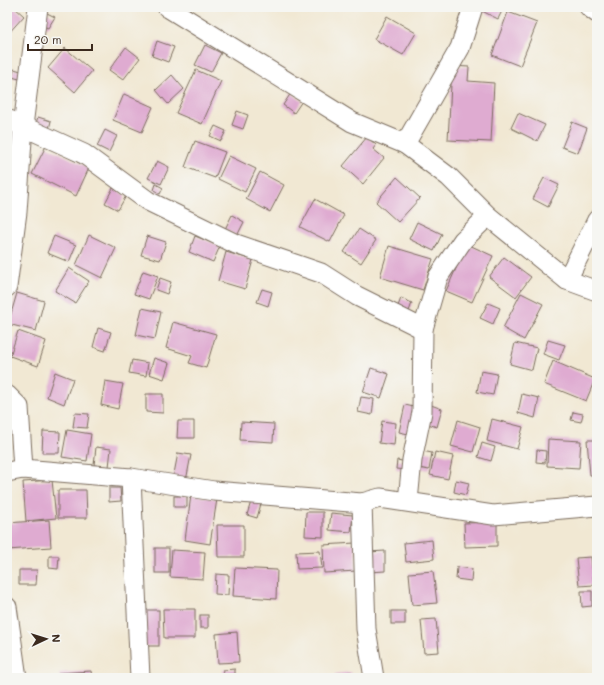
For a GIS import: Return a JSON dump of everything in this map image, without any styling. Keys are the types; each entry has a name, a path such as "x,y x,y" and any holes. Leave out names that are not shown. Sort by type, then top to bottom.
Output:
{"street":[{"path":"7,287 17,212 15,122 38,7"},
{"path":"167,7 352,122 405,144 449,177 488,216 567,280 597,291"},
{"path":"405,144 460,48 473,7"},
{"path":"589,7 597,13"},
{"path":"15,122 84,154 148,201 236,244 320,273 357,296 423,329"},
{"path":"408,501 412,460 422,412 423,329 438,277 463,240 488,216"},
{"path":"567,280 597,220"},
{"path":"7,395 19,407 15,470 131,478 214,491 362,503 380,498 493,515 597,506"},
{"path":"131,478 140,678"},
{"path":"362,503 366,629 374,678"},
{"path":"7,607 17,678"}],"building":[{"path":"7,7 14,7 24,16 7,35"},
{"path":"483,7 504,7 498,19 482,11"},
{"path":"43,11 55,17 48,28 37,23"},
{"path":"508,12 537,23 520,66 492,55"},
{"path":"387,16 416,33 403,55 374,39"},
{"path":"157,41 174,47 168,62 152,56"},
{"path":"205,45 221,53 211,72 195,65"},
{"path":"126,47 140,58 123,80 109,70"},
{"path":"65,48 92,71 75,92 48,68"},
{"path":"452,66 469,67 468,81 494,83 491,142 448,140"},
{"path":"14,69 21,71 19,79 12,77"},
{"path":"196,70 221,81 202,124 176,113"},
{"path":"172,75 184,89 168,104 156,90"},
{"path":"291,93 302,101 294,113 283,105"},
{"path":"124,94 153,107 142,132 113,120"},
{"path":"237,111 248,115 243,129 232,125"},
{"path":"518,113 545,125 537,141 511,128"},
{"path":"38,117 51,121 48,133 34,129"},
{"path":"572,122 587,128 578,153 562,147"},
{"path":"215,126 226,131 221,141 210,136"},
{"path":"105,130 117,136 109,152 97,146"},
{"path":"367,137 376,145 373,149 384,158 363,184 343,166"},
{"path":"195,141 225,152 215,178 185,167"},
{"path":"46,146 89,168 76,196 32,174"},
{"path":"229,156 256,169 245,192 218,179"},
{"path":"157,161 169,167 161,184 148,178"},
{"path":"260,172 284,185 270,212 246,199"},
{"path":"397,177 420,198 398,222 376,202"},
{"path":"544,178 559,185 548,207 533,199"},
{"path":"156,184 163,188 160,194 154,190"},
{"path":"113,188 126,196 118,210 105,203"},
{"path":"315,199 344,215 330,242 300,227"},
{"path":"232,215 244,222 237,236 225,229"},
{"path":"417,222 442,234 434,251 409,239"},
{"path":"359,229 376,240 361,263 344,252"},
{"path":"89,235 116,248 102,278 76,265"},
{"path":"54,236 76,245 69,262 47,253"},
{"path":"147,236 166,242 160,260 141,255"},
{"path":"195,236 220,246 213,262 189,252"},
{"path":"467,244 493,256 472,302 446,291"},
{"path":"389,246 433,259 423,290 380,277"},
{"path":"226,252 253,260 245,289 218,281"},
{"path":"504,257 531,277 516,297 489,277"},
{"path":"69,268 89,281 75,303 55,291"},
{"path":"143,271 158,276 149,299 134,294"},
{"path":"160,278 171,282 167,294 156,290"},
{"path":"262,289 272,292 268,306 257,302"},
{"path":"17,293 44,301 36,331 8,324"},
{"path":"521,293 543,304 524,340 503,328"},
{"path":"401,298 412,303 408,314 397,309"},
{"path":"488,303 500,308 493,324 480,318"},
{"path":"142,308 161,312 155,339 136,335"},
{"path":"173,322 216,334 206,368 189,363 192,356 166,348"},
{"path":"98,328 111,332 105,351 93,347"},
{"path":"18,331 46,341 38,366 10,356"},
{"path":"548,340 565,345 559,360 543,354"},
{"path":"515,343 537,348 532,370 510,364"},
{"path":"154,358 169,363 164,379 149,374"},
{"path":"132,360 148,363 146,376 129,373"},
{"path":"553,361 595,379 586,401 544,384"},
{"path":"371,368 389,374 381,398 363,392"},
{"path":"481,371 497,374 493,395 477,392"},
{"path":"55,372 73,379 64,404 47,397"},
{"path":"105,381 123,384 118,409 101,405"},
{"path":"146,394 163,394 163,413 146,412"},
{"path":"522,394 539,398 535,418 518,413"},
{"path":"361,397 374,399 372,415 358,412"},
{"path":"405,405 418,408 413,435 399,432"},
{"path":"431,405 442,409 437,427 425,423"},
{"path":"573,412 583,414 581,422 571,420"},
{"path":"75,413 89,414 87,428 73,427"},
{"path":"492,419 523,427 517,449 487,441"},
{"path":"458,420 480,427 473,452 451,446"},
{"path":"178,421 194,421 194,438 177,438"},
{"path":"382,421 396,423 394,445 379,443"},
{"path":"241,422 274,424 273,442 240,440"},
{"path":"67,430 91,434 87,461 62,457"},
{"path":"43,431 60,432 59,453 42,453"},
{"path":"548,439 581,441 579,468 547,466"},
{"path":"587,440 597,440 597,475 590,475"},
{"path":"482,443 495,447 491,461 478,457"},
{"path":"96,447 111,449 109,467 94,465"},
{"path":"537,450 546,451 545,463 536,462"},
{"path":"422,451 432,453 429,470 419,468"},
{"path":"435,452 453,456 448,479 430,475"},
{"path":"178,453 191,455 186,481 173,479"},
{"path":"397,460 407,462 406,470 396,469"},
{"path":"52,480 56,518 26,521 23,482"},
{"path":"456,480 469,483 466,495 454,492"},
{"path":"109,488 120,488 121,501 109,502"},
{"path":"58,490 86,490 87,518 58,518"},
{"path":"191,495 217,499 210,544 185,540"},
{"path":"174,496 187,496 187,507 174,507"},
{"path":"252,498 262,500 257,518 247,515"},
{"path":"306,512 323,512 323,537 305,536"},
{"path":"331,513 353,515 351,532 329,530"},
{"path":"49,520 51,547 7,550 7,523"},
{"path":"497,522 497,546 465,547 464,523"},
{"path":"217,525 244,525 244,557 218,557"},
{"path":"432,540 434,559 406,562 404,543"},
{"path":"355,543 356,571 324,573 323,545"},
{"path":"155,548 169,548 169,573 155,573"},
{"path":"172,550 205,552 203,579 170,577"},
{"path":"320,551 322,568 297,569 296,552"},
{"path":"385,551 385,571 369,572 369,552"},
{"path":"49,556 59,556 58,569 49,568"},
{"path":"591,557 594,585 579,586 576,558"},
{"path":"457,567 472,569 471,581 456,579"},
{"path":"235,568 277,570 276,599 233,596"},
{"path":"19,570 37,570 36,585 19,585"},
{"path":"433,571 437,603 412,605 409,573"},
{"path":"216,574 229,575 228,595 215,594"},
{"path":"581,591 592,591 592,606 582,607"},
{"path":"163,609 195,609 195,638 164,638"},
{"path":"144,610 159,610 159,646 144,646"},
{"path":"391,611 405,611 405,624 391,624"},
{"path":"200,615 208,615 208,628 200,628"},
{"path":"436,619 439,652 424,653 421,620"},
{"path":"237,632 239,662 218,663 216,634"},
{"path":"235,669 235,678 224,678 223,670"},
{"path":"91,671 92,678 60,678 59,673"},
{"path":"351,672 352,678 335,678 335,674"}]}
